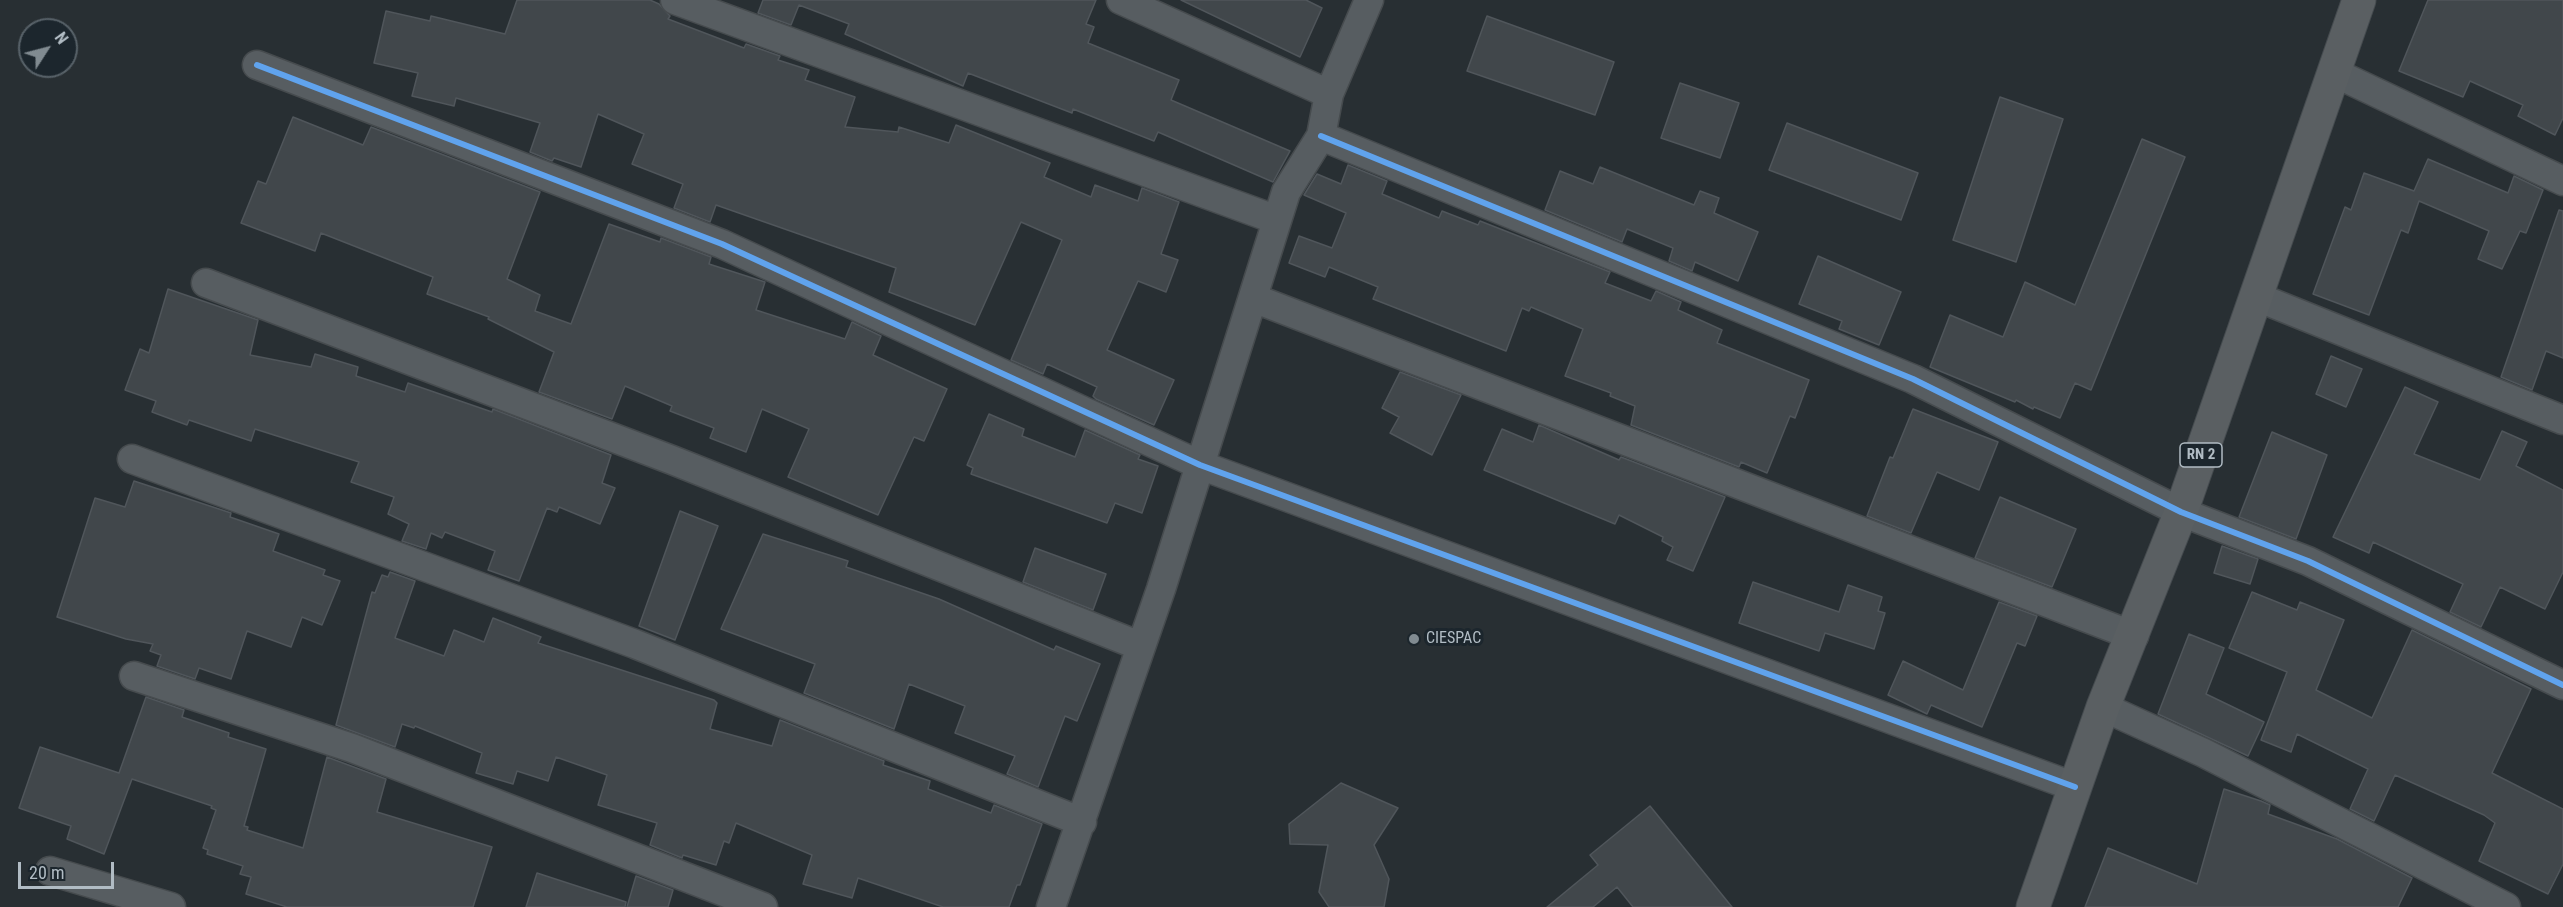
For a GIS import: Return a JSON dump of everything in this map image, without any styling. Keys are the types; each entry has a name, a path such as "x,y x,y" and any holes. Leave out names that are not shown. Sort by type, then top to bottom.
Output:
{"highway":[{"name":"RN 2","path":"2033,907 2103,707 2181,512 2359,0"}],"street":[{"path":"675,0 1277,220"},
{"path":"1121,0 1329,94"},
{"path":"1052,907 1200,465 1286,192 1321,136 1329,94 1369,0"},
{"path":"257,65 722,244 1200,465 2075,787"},
{"path":"2335,73 2563,181"},
{"path":"1321,136 1913,378 2181,512 2308,561 2563,685"},
{"path":"206,283 684,464 1140,646"},
{"path":"2257,297 2563,420"},
{"path":"1253,298 2133,636"},
{"path":"132,459 635,644 1082,822"},
{"path":"134,676 352,748 763,907"},
{"path":"2103,707 2204,753 2506,907"},
{"path":"50,871 171,907"}],"building":[{"path":"517,0 650,0 659,4 670,16 668,19 744,48 746,44 780,56 778,60 809,70 805,80 855,97 845,127 898,132 899,127 949,143 956,125 1050,163 1044,177 1091,197 1095,185 1138,201 1142,188 1179,202 1161,254 1178,260 1166,292 1138,281 1107,350 1174,380 1154,425 1096,399 1093,396 1097,387 1047,364 1043,374 1011,360 1062,240 1021,222 975,325 889,292 896,268 716,205 710,222 674,208 683,184 632,164 644,134 598,114 581,167 554,158 552,161 530,152 540,123 456,98 454,106 412,96 418,73 374,63 386,11 430,21 431,16 505,34"},
{"path":"763,0 1096,0 1086,24 1094,27 1088,43 1179,80 1171,100 1290,151 1273,182 1158,132 1154,141 1073,109 1072,113 968,73 963,86 845,34 849,24 799,5 791,25 758,13"},
{"path":"1181,0 1306,0 1322,8 1300,57"},
{"path":"2428,0 2563,0 2563,118 2555,135 2518,116 2523,105 2470,81 2463,97 2399,71"},
{"path":"1487,16 1614,62 1595,115 1467,71"},
{"path":"1680,83 1739,103 1720,158 1661,138"},
{"path":"2000,97 2063,119 2016,262 1953,240"},
{"path":"293,117 363,145 371,127 540,192 507,279 540,295 535,311 571,324 609,224 660,242 661,238 711,257 709,264 765,282 756,310 845,339 852,322 881,336 873,355 947,389 924,441 914,437 878,515 788,477 809,429 762,409 746,452 710,438 714,428 670,411 672,406 625,386 612,419 539,392 554,352 488,319 489,317 427,294 433,277 321,233 315,251 241,223 258,181 266,184"},
{"path":"1787,123 1918,173 1901,220 1769,170"},
{"path":"2142,139 2185,157 2091,390 2075,383 2060,418 1930,367 1950,315 2003,337 2025,282 2075,305"},
{"path":"2428,159 2508,193 2514,176 2543,190 2526,233 2520,231 2502,269 2478,259 2489,231 2419,201 2408,233 2401,230 2369,315 2313,294 2345,207 2351,210 2364,173 2414,191"},
{"path":"1348,165 1387,181 1382,194 1439,218 1442,211 1478,225 1480,221 1610,272 1605,283 1651,301 1656,291 1681,302 1678,310 1722,330 1717,343 1809,380 1795,418 1790,416 1767,473 1741,462 1739,467 1631,425 1635,406 1610,396 1611,393 1565,376 1583,329 1531,307 1529,311 1522,308 1506,351 1373,299 1378,287 1329,267 1325,277 1289,263 1299,236 1332,248 1346,213 1304,195 1317,174 1341,184"},
{"path":"1600,167 1694,205 1700,191 1719,198 1714,213 1758,232 1738,281 1695,262 1692,271 1669,261 1673,248 1627,229 1622,242 1545,210 1560,171 1593,184"},
{"path":"2559,210 2563,211 2563,358 2546,351 2532,390 2501,377"},
{"path":"1818,256 1901,292 1879,345 1839,329 1842,321 1799,304"},
{"path":"168,289 258,320 250,355 311,367 315,354 358,367 356,376 405,392 408,383 492,412 493,409 611,455 602,483 615,488 600,524 559,507 557,512 547,508 519,581 488,570 495,551 445,532 442,538 431,533 426,549 402,541 409,524 388,514 394,497 351,482 359,462 255,429 251,441 189,420 187,425 152,412 156,401 125,390 140,349 149,353"},
{"path":"2331,356 2362,369 2346,407 2316,394"},
{"path":"1400,372 1461,395 1432,455 1390,433 1399,417 1382,408"},
{"path":"2405,387 2438,402 2414,454 2480,480 2502,431 2527,442 2516,466 2563,490 2563,572 2545,609 2500,587 2481,627 2450,612 2463,584 2373,542 2369,553 2333,537"},
{"path":"1913,409 1998,442 1979,490 1937,472 1911,533 1867,516 1890,457 1893,458"},
{"path":"989,414 1024,429 1022,436 1075,457 1085,430 1140,455 1138,459 1158,466 1142,513 1115,503 1107,523 971,474 973,468 967,465"},
{"path":"1539,425 1619,460 1621,457 1725,497 1693,571 1667,560 1673,547 1662,541 1663,537 1619,515 1615,524 1484,470 1502,429 1533,442"},
{"path":"2272,432 2327,455 2296,539 2239,517"},
{"path":"134,481 231,513 230,517 279,534 273,551 325,570 323,575 340,581 322,625 302,617 291,647 247,631 231,679 199,668 195,679 157,666 161,655 150,651 153,644 126,639 57,617 95,498 125,507"},
{"path":"2000,497 2076,529 2052,587 1975,558"},
{"path":"680,511 718,526 675,640 639,626"},
{"path":"763,534 848,561 846,567 939,599 1054,650 1056,646 1100,664 1077,721 1065,716 1038,787 1007,774 1015,756 955,733 965,706 909,684 894,729 804,693 815,664 721,629"},
{"path":"2222,546 2258,559 2250,584 2214,573"},
{"path":"1035,548 1106,574 1093,610 1023,582"},
{"path":"390,572 415,581 395,638 444,656 454,630 484,642 493,618 541,637 538,643 714,700 717,703 710,729 772,746 780,720 884,761 883,765 930,781 928,789 991,813 994,805 1042,824 1020,885 1017,885 1009,907 943,907 858,878 852,898 803,884 812,855 736,823 729,843 724,841 716,865 683,855 682,858 650,845 657,823 598,805 607,775 556,757 548,781 517,771 513,784 476,773 482,753 415,726 414,728 402,724 395,747 336,725 372,592 375,593 382,575 388,577"},
{"path":"1753,582 1839,612 1848,585 1882,597 1878,611 1885,613 1874,649 1825,633 1819,651 1739,623"},
{"path":"2252,592 2297,610 2300,602 2344,620 2316,690 2372,718 2412,630 2531,689 2492,773 2563,809 2563,864 2548,894 2479,861 2495,823 2484,815 2395,775 2374,821 2350,809 2368,769 2297,734 2291,752 2261,740 2287,672 2229,648"},
{"path":"1999,602 2037,616 2025,646 2017,643 1982,727 1931,705 1927,714 1888,695 1903,661 1963,690"},
{"path":"2189,634 2224,648 2206,694 2264,722 2248,756 2158,714"},
{"path":"146,697 184,710 182,717 229,733 228,737 266,749 244,826 248,827 247,830 303,848 327,757 386,779 377,812 492,847 473,907 287,907 246,894 251,877 240,874 243,866 207,854 208,850 203,848 216,810 211,808 212,806 132,779 104,854 67,839 71,826 19,808 40,747 119,773"},
{"path":"1341,783 1398,808 1374,845 1389,879 1384,907 1329,907 1319,892 1328,845 1290,844 1289,824"},
{"path":"2224,789 2270,805 2268,814 2337,839 2412,878 2398,907 2085,907 2108,848 2197,884"},
{"path":"1650,806 1732,907 1633,907 1617,887 1593,907 1547,907 1598,865 1590,855"},
{"path":"537,873 626,902 625,907 526,907"},
{"path":"636,876 673,890 668,907 627,907"}],"cycle path":[{"path":"257,65 722,244 1200,465 2075,787"},
{"path":"1321,136 1913,379 2181,512 2308,561 2563,685"}],"place":[{"name":"CIESPAC","path":"1414,639"}]}
